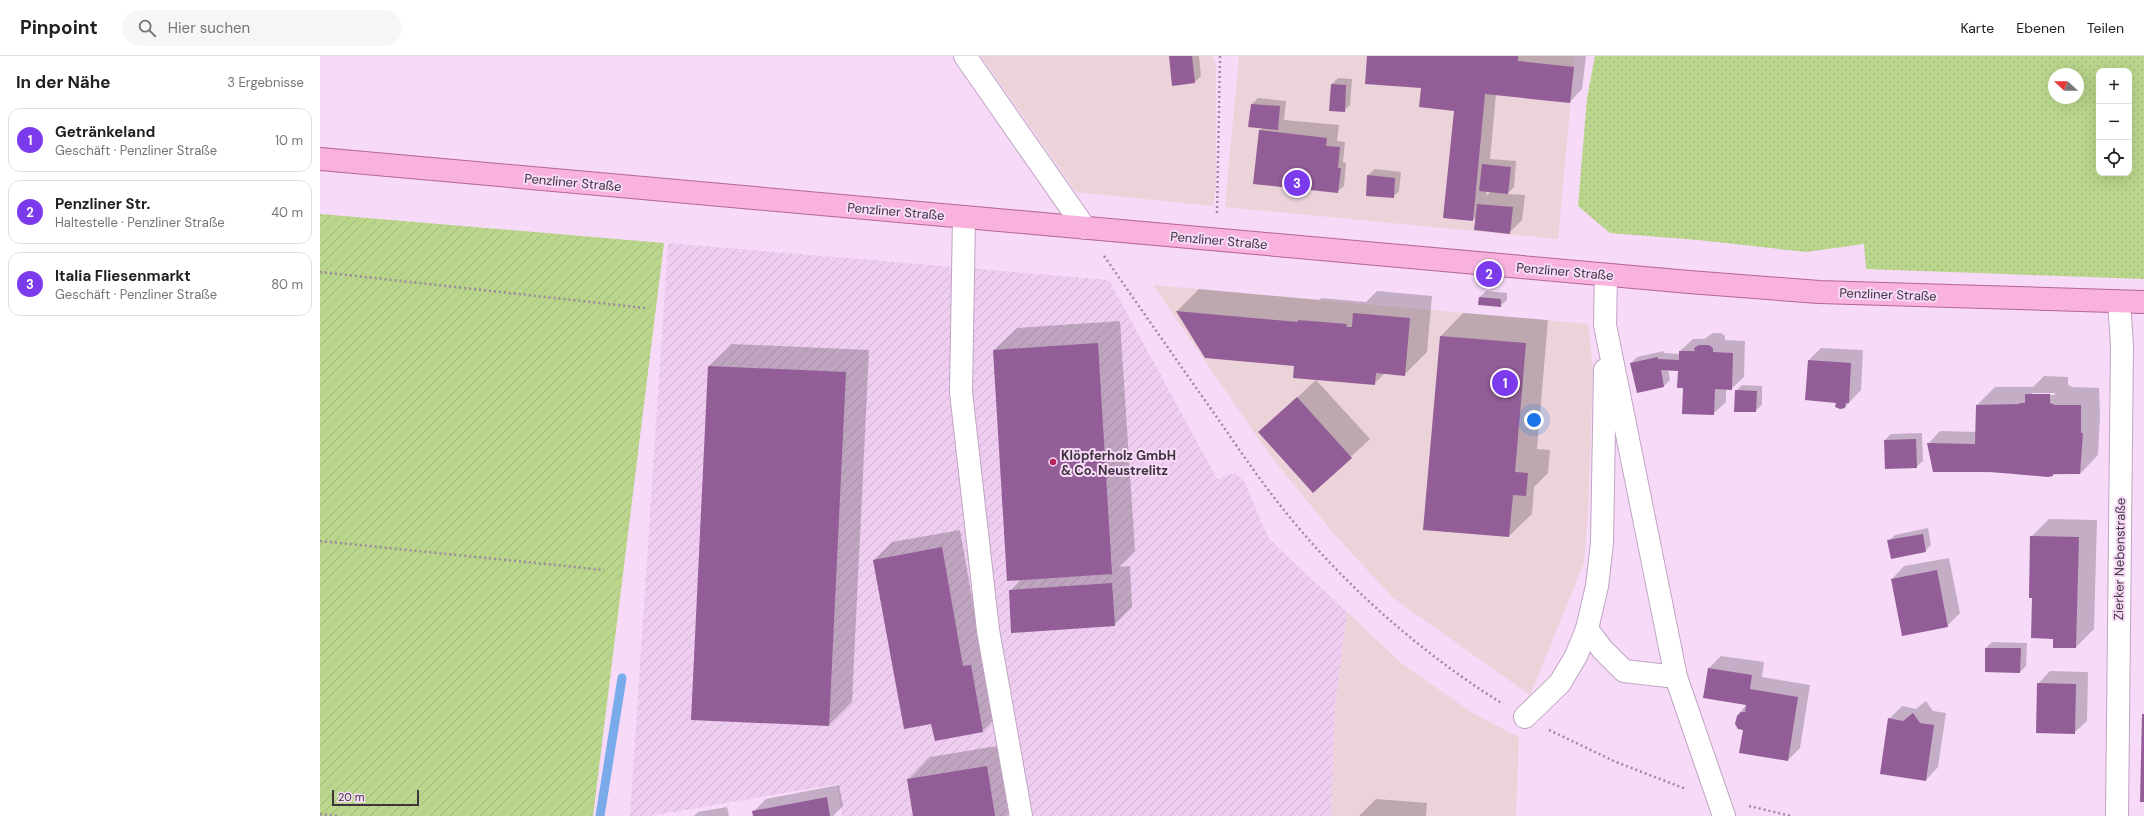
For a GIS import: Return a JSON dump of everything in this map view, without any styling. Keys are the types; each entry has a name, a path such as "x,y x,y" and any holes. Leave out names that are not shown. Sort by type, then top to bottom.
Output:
{"main road":[{"name":"Penzliner Straße","path":"320,159 1606,275 1819,292 2144,302"}],"street":[{"path":"965,56 1085,228"},
{"path":"964,217 961,392 988,630 1020,816"},
{"path":"1525,717 1560,682 1576,656 1587,629 1597,586 1602,543 1606,275"},
{"name":"Zierker Nebenstraße","path":"2116,816 2122,345 2118,302"},
{"path":"1605,325 1676,677 1722,807"},
{"path":"1587,629 1602,649 1624,670 1676,677"}],"path":[{"path":"1217,240 1220,56"},
{"path":"1085,228 1246,460 1303,533 1335,567 1405,634 1457,673 1525,717 1567,739 1616,762 1681,787 1722,807 1791,816"},
{"path":"320,272 645,308"},
{"path":"320,541 604,570"},
{"path":"320,814 340,816"}],"shaded area":[{"path":"981,56 1213,56 1216,66 1216,186 1213,206 1076,192"},
{"path":"1239,56 1575,56 1558,239 1225,207"},
{"path":"668,243 1109,280 1217,479 1235,473 1244,481 1269,539 1347,612 1335,705 1331,816 842,816 837,784 650,816 630,816"},
{"path":"1153,285 1588,324 1593,369 1588,512 1584,563 1530,695 1392,597 1336,536 1271,457"},
{"path":"1347,612 1402,664 1474,714 1519,737 1516,816 1331,816 1335,705"}],"green space":[{"path":"1595,56 2144,56 2144,279 1866,269 1864,244 1806,252 1698,240 1610,233 1578,206 1587,98"},
{"path":"320,214 664,243 593,816 320,816"}],"building":[{"path":"1169,56 1192,56 1195,83 1172,86"},
{"path":"1367,56 1518,56 1518,61 1574,67 1570,103 1485,94 1473,221 1443,218 1454,111 1419,107 1421,88 1365,84"},
{"path":"1331,84 1346,85 1345,112 1329,111"},
{"path":"1251,104 1280,106 1278,130 1248,127"},
{"path":"1259,130 1327,138 1326,146 1340,147 1338,168 1341,168 1338,193 1253,184"},
{"path":"1482,164 1511,167 1508,194 1479,191"},
{"path":"1367,175 1395,178 1394,198 1366,196"},
{"path":"1477,204 1513,207 1510,234 1474,230"},
{"path":"1479,297 1501,299 1501,307 1478,305"},
{"path":"1176,311 1298,322 1298,320 1347,324 1346,327 1352,327 1353,313 1410,318 1405,376 1376,373 1375,385 1293,378 1294,366 1205,358"},
{"path":"1440,336 1526,343 1515,472 1528,473 1526,496 1513,495 1509,537 1423,530"},
{"name":"Klöpferholz GmbH & Co. Neustrelitz","path":"1098,343 1112,574 1007,581 993,350"},
{"path":"1699,345 1709,345 1713,348 1713,352 1733,353 1732,390 1715,389 1714,415 1682,414 1683,388 1677,388 1678,371 1661,370 1664,387 1637,393 1630,363 1658,357 1658,359 1679,360 1679,351 1695,351 1694,348"},
{"path":"1808,360 1851,363 1849,403 1846,403 1845,408 1840,409 1835,407 1836,403 1805,400"},
{"path":"708,366 846,372 829,726 691,720"},
{"path":"1735,390 1757,391 1756,412 1734,412"},
{"path":"2025,394 2050,394 2050,403 2055,405 2081,405 2081,433 2083,433 2080,474 2053,474 2053,476 2048,477 1991,472 1933,472 1927,443 1975,444 1976,405 2025,403"},
{"path":"1297,397 1352,458 1313,493 1258,432"},
{"path":"1916,439 1917,468 1885,469 1884,440"},
{"path":"1923,534 1926,552 1891,559 1887,540"},
{"path":"2030,536 2079,537 2076,648 2053,648 2053,639 2031,638 2032,598 2029,598"},
{"path":"942,547 963,666 971,665 983,732 935,741 931,724 904,729 873,560"},
{"path":"1937,570 1948,627 1902,636 1891,579"},
{"path":"1112,583 1115,626 1011,633 1009,590"},
{"path":"1985,648 2021,648 2020,673 1985,672"},
{"path":"1708,668 1752,675 1750,689 1798,697 1788,761 1739,753 1743,730 1738,729 1735,724 1737,716 1741,712 1745,712 1746,705 1703,698"},
{"path":"2037,683 2076,684 2075,734 2036,733"},
{"path":"1913,713 1920,723 1934,725 1926,781 1880,774 1888,718 1903,721"},
{"path":"2142,714 2144,714 2144,802 2140,802"},
{"path":"987,766 995,816 913,816 907,779"},
{"path":"827,797 830,816 753,816 752,811"}],"waterway":[{"path":"600,816 622,678"}],"place":[{"name":"Italia Fliesenmarkt","path":"1297,183"},
{"name":"Penzliner Str.","path":"1489,274"},
{"name":"Getränkeland","path":"1505,383"},
{"name":"Klöpferholz GmbH & Co. Neustrelitz","path":"1053,462"}]}
